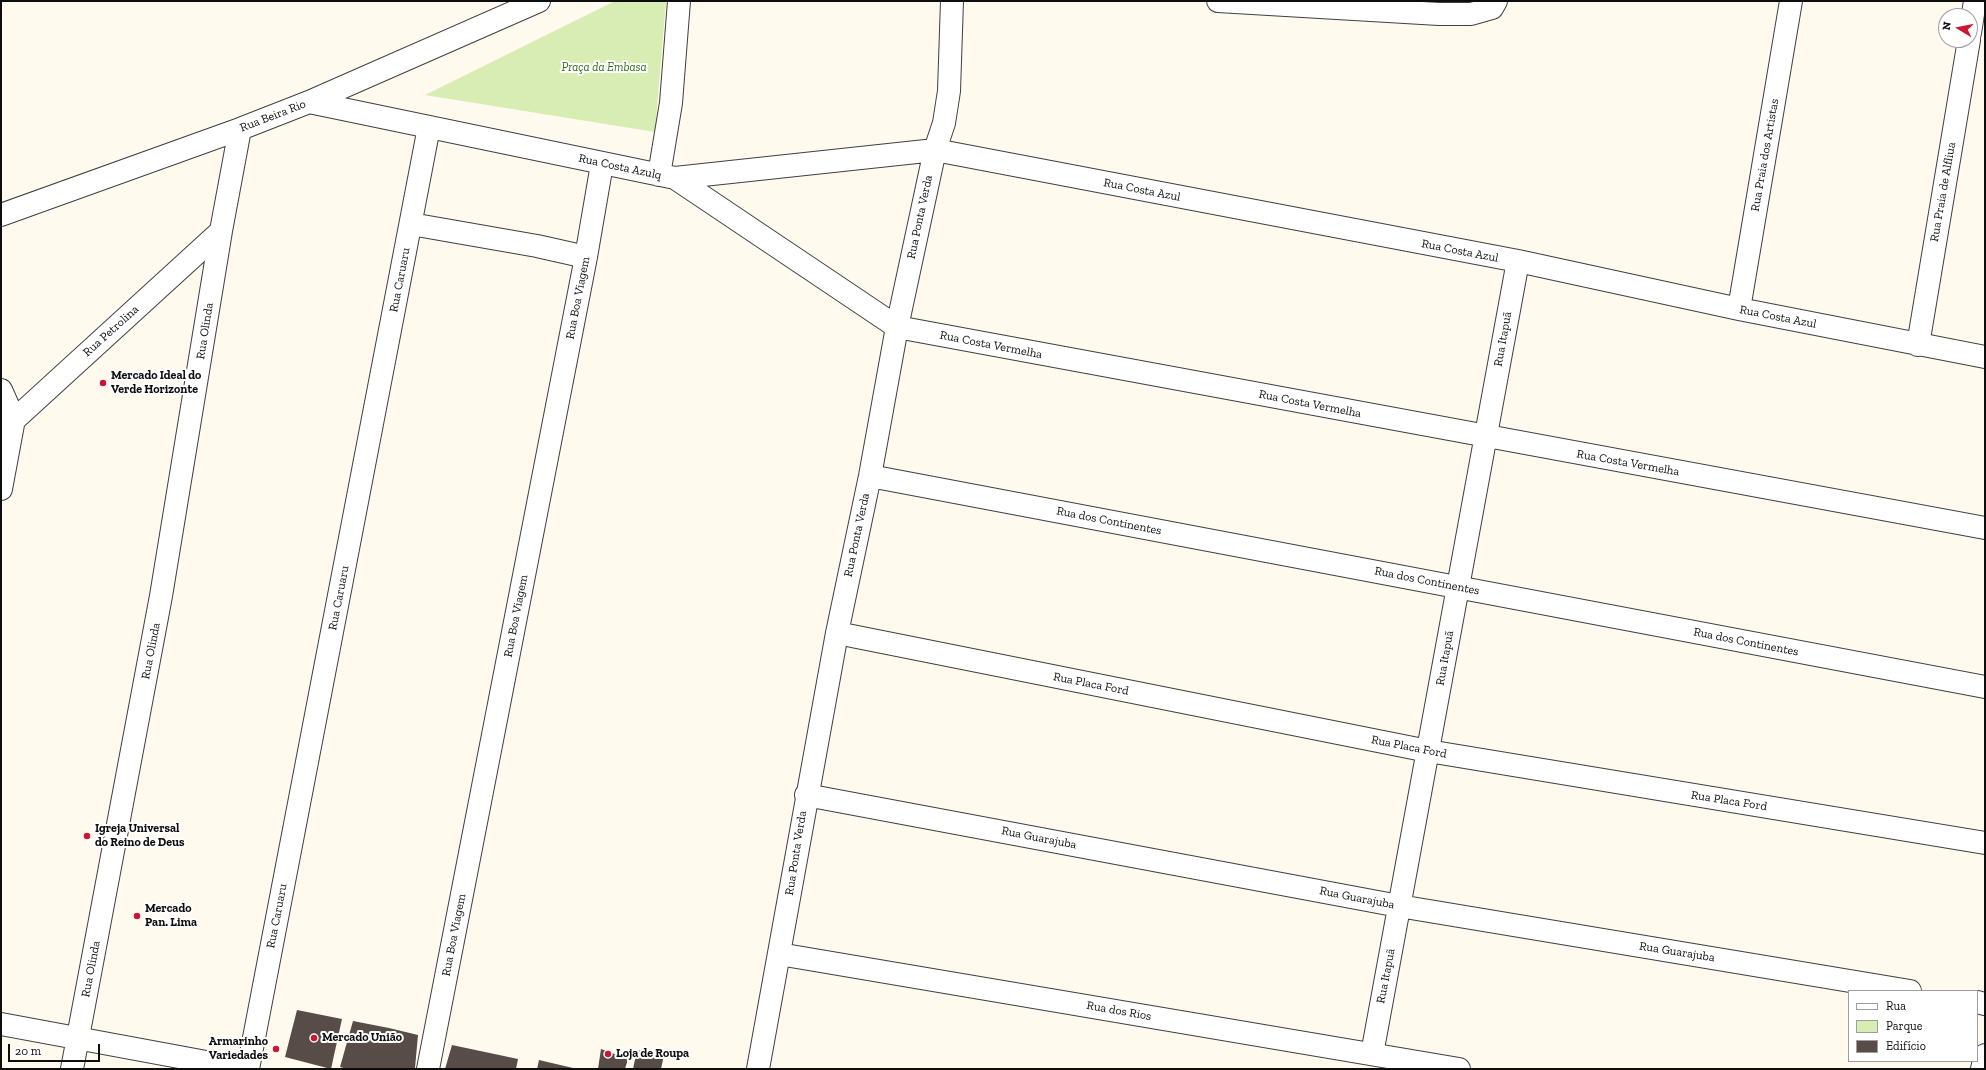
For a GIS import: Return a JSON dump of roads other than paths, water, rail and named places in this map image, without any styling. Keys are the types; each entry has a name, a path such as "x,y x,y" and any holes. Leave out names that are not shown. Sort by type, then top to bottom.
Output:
{"street":[{"name":"Rua Beira Rio","path":"1,215 240,129 309,102 539,1"},
{"path":"667,177 679,1"},
{"name":"Rua Ponta Verda","path":"758,1069 780,954 806,794 837,633 870,476 897,327 935,150 944,123 949,91 952,1"},
{"path":"1218,1 1439,14 1471,14 1492,8 1496,1"},
{"name":"Rua Praia dos Artistas","path":"1739,309 1791,1"},
{"name":"Rua Praia de Alfliua","path":"1918,345 1968,48"},
{"name":"Rua Costa Azulq","path":"309,102 667,177 935,150"},
{"name":"Rua Caruaru","path":"248,1069 429,128"},
{"name":"Rua Olinda","path":"72,1069 161,596 221,231 240,129"},
{"name":"Rua Costa Azul","path":"935,150 1518,262 1739,309 1985,357"},
{"name":"Rua Boa Viagem","path":"428,1069 586,257 602,164"},
{"name":"Rua Costa Vermelha","path":"667,177 897,327 1985,528"},
{"path":"411,224 537,246 586,257"},
{"name":"Rua Petrolina","path":"7,425 221,231"},
{"name":"Rua Itapuã","path":"1372,1054 1518,262"},
{"path":"1,390 7,425 1,488"},
{"name":"Rua dos Continentes","path":"870,476 1985,687"},
{"name":"Rua Placa Ford","path":"837,633 1428,751 1985,843"},
{"name":"Rua Guarajuba","path":"806,794 1399,906 1904,990"},
{"name":"Rua dos Rios","path":"780,954 1459,1069"},
{"path":"1,1024 244,1069"},
{"path":"1982,1069 1985,1055"}],"place":[{"name":"Mercado Ideal do Verde Horizonte","path":"103,383"},
{"name":"Igreja Universal do Reino de Deus","path":"87,836"},
{"name":"Mercado Pan. Lima","path":"137,916"},
{"name":"Mercado União","path":"314,1038"},
{"name":"Armarinho Variedades","path":"276,1049"},
{"name":"Loja de Roupa","path":"608,1054"}],"park label":[{"name":"Praça da Embasa","path":"604,68"}]}
